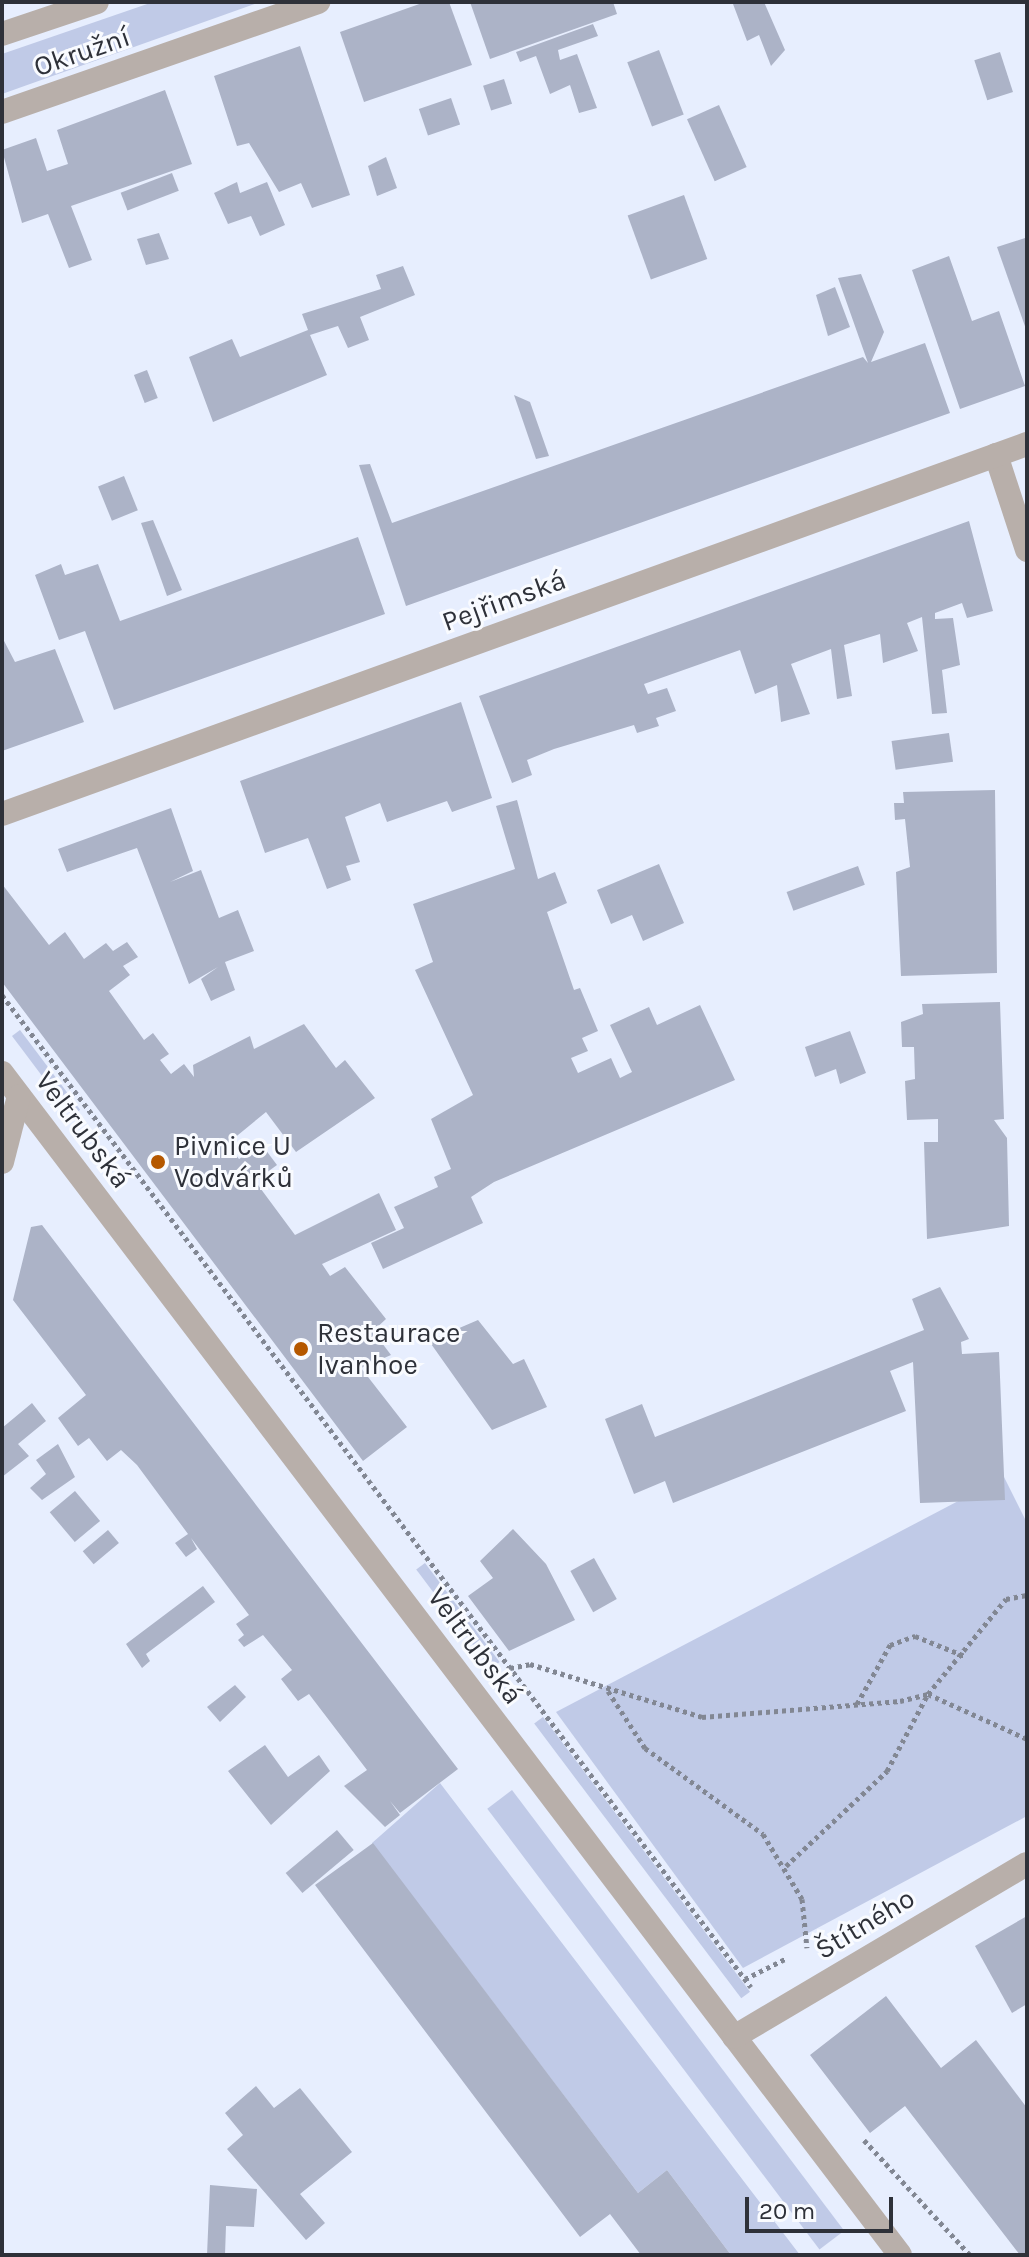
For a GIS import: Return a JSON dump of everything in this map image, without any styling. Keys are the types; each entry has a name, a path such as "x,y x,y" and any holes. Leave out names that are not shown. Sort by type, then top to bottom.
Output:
{"street":[{"name":"Okružní","path":"2,34 97,2"},
{"name":"Okružní","path":"2,112 318,2"},
{"name":"Pejřimská","path":"2,814 1027,444"},
{"path":"996,455 1027,550"},
{"name":"Veltrubská","path":"2,1073 900,2255"},
{"path":"2,1162 19,1096"},
{"name":"Štítného","path":"734,2037 1027,1864"}],"path":[{"path":"2,995 770,2016"},
{"path":"786,1866 887,1771 928,1694 965,1656 1006,1599 1027,1595"},
{"path":"857,1704 890,1645 915,1636 965,1656"},
{"path":"510,1668 530,1664 608,1691 702,1717 857,1704 928,1694 1027,1739"},
{"path":"608,1691 645,1748 731,1806 786,1866 802,1899 809,1947 745,1979"},
{"path":"859,2134 970,2255"}],"shaded area":[{"path":"153,2 260,2 2,94 2,54"},
{"path":"20,1030 80,1110 72,1116 12,1036"},
{"path":"1004,1477 1027,1523 1027,1816 743,1968 556,1712"},
{"path":"425,1563 500,1662 491,1669 416,1570"},
{"path":"543,1717 750,1992 741,1998 534,1724"},
{"path":"440,1783 800,2255 731,2255 667,2170 638,2193 372,1843"},
{"path":"512,1790 844,2231 819,2250 487,1809"}],"building":[{"path":"425,2 449,2 472,65 364,102 340,32"},
{"path":"470,2 613,2 617,14 490,59"},
{"path":"764,2 785,50 771,66 759,35 747,41 733,4"},
{"path":"593,24 598,36 558,50 560,60 577,54 597,108 579,113 570,85 550,94 536,56 520,62 516,52"},
{"path":"300,46 350,195 312,208 301,183 279,192 249,143 237,146 214,76"},
{"path":"659,50 684,114 652,127 627,62"},
{"path":"1000,52 1013,92 987,100 974,60"},
{"path":"504,79 512,104 491,111 483,86"},
{"path":"165,90 192,164 71,206 92,260 69,268 48,214 22,223 2,150 36,138 47,171 68,164 57,130"},
{"path":"451,98 460,124 428,136 419,109"},
{"path":"719,105 747,167 715,181 687,119"},
{"path":"386,157 397,188 377,196 368,166"},
{"path":"172,173 179,191 127,210 121,193"},
{"path":"237,182 240,193 267,182 285,225 260,236 251,216 228,224 214,193"},
{"path":"684,195 707,259 651,279 628,216"},
{"path":"159,233 169,259 146,265 137,239"},
{"path":"1025,238 1027,244 1027,332 997,247"},
{"path":"949,256 972,321 999,311 1025,386 960,409 912,270"},
{"path":"403,266 415,295 360,317 369,340 348,348 338,326 310,335 327,375 213,422 189,357 232,339 240,357 308,330 302,314 381,289 376,275"},
{"path":"861,274 884,332 871,362 925,343 950,413 406,606 359,465 370,464 392,523 863,357 868,363 838,278"},
{"path":"835,287 850,327 828,336 816,295"},
{"path":"147,370 158,398 145,403 134,375"},
{"path":"514,395 530,402 549,456 536,459"},
{"path":"124,476 138,510 112,521 98,486"},
{"path":"153,520 182,590 167,596 141,523"},
{"path":"969,521 993,611 967,618 962,603 935,613 935,619 953,618 960,665 942,670 947,713 932,714 922,617 907,623 918,651 883,663 880,634 844,645 852,696 837,699 831,649 791,664 810,714 781,722 777,685 755,694 740,650 644,684 648,694 667,688 676,711 656,718 659,726 637,733 634,725 554,749 527,760 532,775 512,783 479,696"},
{"path":"358,537 385,614 114,710 85,631 59,640 35,575 61,564 65,575 98,564 120,621"},
{"path":"2,637 15,662 55,649 84,722 2,751"},
{"path":"461,702 492,798 452,812 447,801 387,822 380,803 345,817 360,862 346,866 351,880 327,889 308,838 265,853 240,781"},
{"path":"949,733 953,762 896,770 892,741"},
{"path":"995,790 997,973 901,976 896,872 910,867 905,819 895,820 894,803 904,803 903,792"},
{"path":"517,800 538,879 555,872 567,903 547,912 574,990 580,988 598,1031 582,1038 588,1051 571,1058 578,1073 611,1058 620,1078 632,1072 610,1025 649,1007 657,1025 700,1005 735,1080 494,1182 471,1197 483,1223 383,1269 371,1243 404,1228 394,1207 438,1187 434,1177 451,1169 431,1119 473,1095 415,970 433,962 413,904 515,869 496,806"},
{"path":"171,808 193,871 170,882 201,870 219,918 238,910 254,951 225,962 235,990 211,1001 201,979 218,967 189,984 137,848 67,872 58,849"},
{"path":"659,864 684,923 643,941 632,915 611,924 597,890"},
{"path":"858,866 865,885 793,911 787,892"},
{"path":"2,884 49,945 65,932 84,959 106,943 113,951 127,942 138,957 123,966 130,975 109,991 144,1040 153,1033 169,1054 160,1060 171,1074 184,1064 194,1077 193,1065 250,1036 254,1049 304,1024 336,1068 345,1060 375,1098 296,1152 266,1112 227,1144 239,1159 262,1145 277,1165 255,1181 295,1235 379,1193 396,1230 322,1264 330,1276 345,1267 386,1319 373,1331 391,1355 361,1368 407,1427 363,1461 2,982"},
{"path":"1000,1002 1004,1119 994,1120 1007,1138 1009,1226 927,1239 924,1142 938,1142 938,1119 907,1120 905,1081 915,1079 914,1047 902,1047 901,1022 923,1014 922,1004"},
{"path":"850,1031 866,1073 840,1084 836,1069 815,1077 805,1047"},
{"path":"42,1225 458,1769 400,1813 390,1801 400,1815 385,1827 344,1786 367,1770 309,1694 298,1701 281,1679 292,1670 263,1635 244,1647 238,1640 244,1635 236,1624 249,1615 191,1538 197,1549 186,1557 175,1543 188,1534 137,1465 121,1450 107,1461 89,1438 78,1446 58,1418 86,1395 13,1300 31,1227"},
{"path":"940,1287 969,1339 961,1342 962,1354 999,1352 1005,1500 920,1503 913,1362 890,1371 906,1411 673,1503 665,1481 634,1494 605,1419 642,1404 655,1437 924,1330 912,1299"},
{"path":"478,1320 513,1364 524,1359 547,1407 492,1430 429,1341"},
{"path":"32,1403 46,1421 18,1444 29,1456 2,1477 2,1428"},
{"path":"58,1444 75,1477 42,1500 30,1488 46,1474 36,1460"},
{"path":"75,1491 100,1521 75,1542 50,1512"},
{"path":"513,1529 546,1564 575,1620 509,1651 468,1596 493,1578 480,1561"},
{"path":"108,1530 119,1543 94,1564 83,1551"},
{"path":"594,1558 617,1599 593,1612 570,1571"},
{"path":"203,1586 215,1602 146,1654 150,1661 142,1668 126,1644"},
{"path":"235,1685 246,1697 220,1722 207,1707"},
{"path":"265,1745 288,1777 319,1755 330,1771 271,1825 228,1771"},
{"path":"337,1830 354,1850 302,1893 286,1873"},
{"path":"373,1843 638,2193 667,2170 731,2255 641,2255 610,2214 580,2237 315,1885"},
{"path":"1027,1916 1027,2004 1012,2013 975,1946"},
{"path":"886,1996 941,2068 976,2040 1027,2108 1027,2255 1020,2255 905,2106 870,2133 810,2055"},
{"path":"256,2086 274,2108 300,2088 352,2152 300,2194 325,2223 306,2240 227,2149 243,2135 225,2113"},
{"path":"210,2185 257,2189 254,2227 226,2226 225,2255 207,2255"}],"place":[{"name":"Pivnice U Vodvárků","path":"158,1162"},
{"name":"Restaurace Ivanhoe","path":"301,1349"}]}
